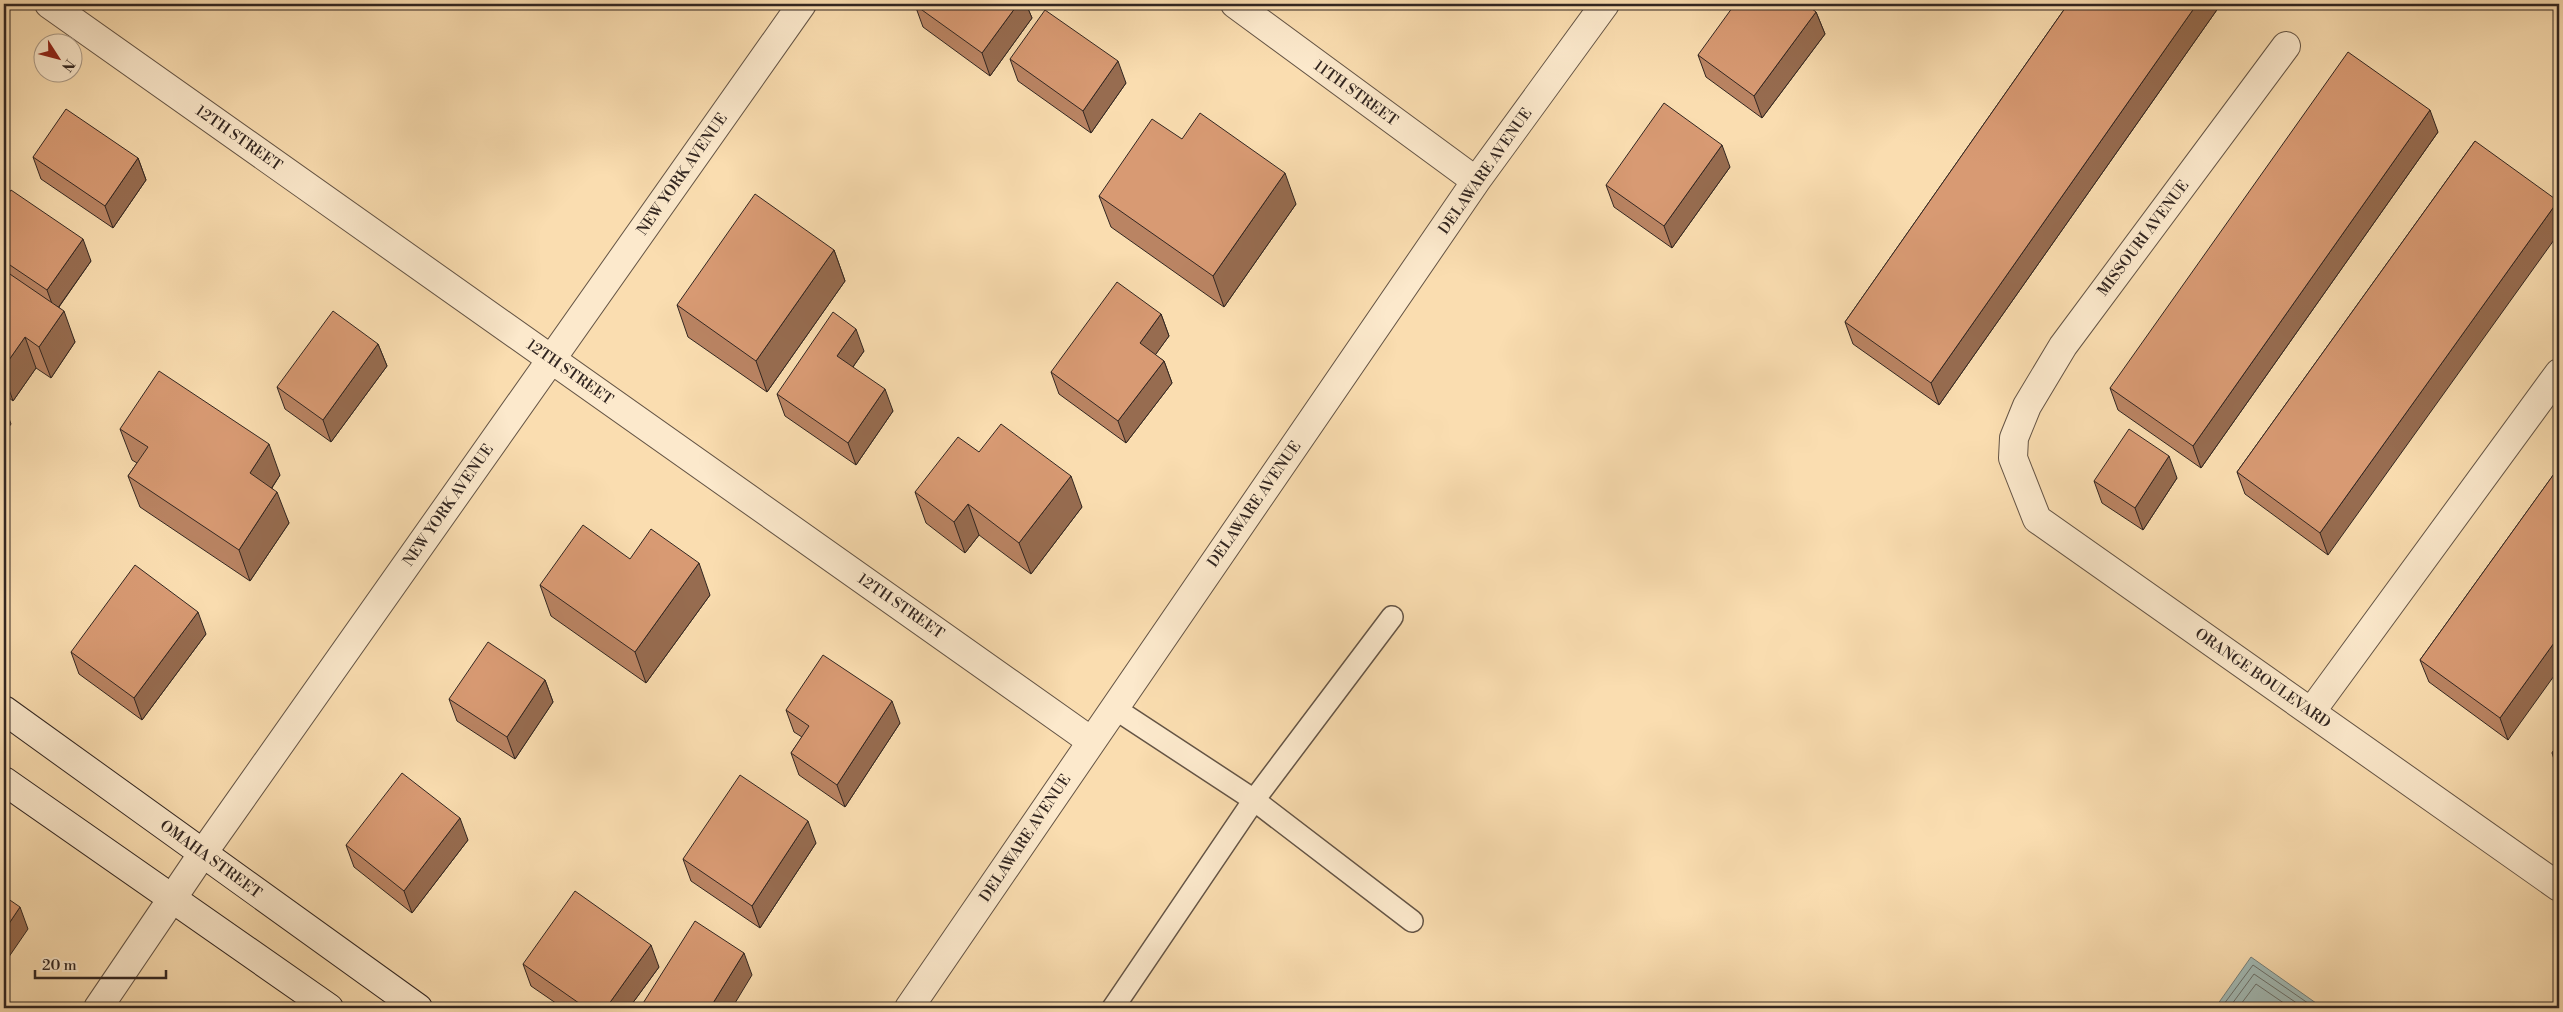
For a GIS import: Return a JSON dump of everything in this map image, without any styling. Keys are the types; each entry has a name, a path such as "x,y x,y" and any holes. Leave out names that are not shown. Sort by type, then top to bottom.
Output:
{"street":[{"name":"12TH STREET","path":"49,4 1091,740"},
{"name":"NEW YORK AVENUE","path":"98,1008 203,853 802,4"},
{"name":"11TH STREET","path":"1235,4 1476,181"},
{"name":"DELAWARE AVENUE","path":"909,1008 1476,181 1605,4"},
{"name":"MISSOURI AVENUE","path":"2014,438 2027,406 2063,346 2286,46"},
{"path":"2311,712 2559,373"},
{"name":"ORANGE BOULEVARD","path":"2014,438 2013,458 2037,519 2559,887"},
{"name":"OMAHA STREET","path":"4,710 418,1008"},
{"path":"4,781 329,1008"}],"lane":[{"path":"1113,1008 1254,800 1392,617"},
{"path":"1114,708 1254,800 1412,920"}],"water":[{"path":"2251,957 2323,1008 2215,1008"}],"building":[{"path":"916,4 1018,4 982,53"},
{"path":"1735,4 1806,4 1816,12 1754,96 1698,55"},
{"path":"2068,4 2197,4 1931,383 1845,322"},
{"path":"1045,10 1118,61 1083,111 1010,59"},
{"path":"2348,52 2430,110 2193,446 2110,388"},
{"path":"1664,103 1722,145 1664,226 1606,185"},
{"path":"66,109 138,158 105,206 33,157"},
{"path":"1200,113 1285,173 1213,276 1099,196 1152,119 1182,139"},
{"path":"2475,141 2558,201 2320,533 2237,472"},
{"path":"11,190 83,239 47,290 4,261 4,200"},
{"path":"755,194 834,250 756,361 677,305"},
{"path":"4,270 64,311 39,347 25,337 4,367"},
{"path":"1117,282 1161,314 1140,343 1164,361 1118,421 1051,372"},
{"path":"333,311 378,344 323,420 277,387"},
{"path":"833,312 856,329 837,356 885,389 848,443 777,394"},
{"path":"159,371 269,444 250,473 277,492 239,550 128,476 148,447 120,429"},
{"path":"1001,424 1071,476 1019,543 968,504 954,522 915,492 958,437 979,452"},
{"path":"2129,429 2169,456 2135,508 2094,481"},
{"path":"2559,467 2559,636 2500,718 2420,660"},
{"path":"583,525 630,559 651,529 699,563 635,652 540,585"},
{"path":"135,565 198,612 134,698 71,652"},
{"path":"488,642 545,680 507,737 449,699"},
{"path":"823,655 892,701 837,785 791,753 809,726 786,710"},
{"path":"2559,742 2559,759 2552,753"},
{"path":"402,773 460,818 404,891 346,845"},
{"path":"740,775 808,821 752,906 683,859"},
{"path":"575,891 651,945 606,1008 586,1008 523,964"},
{"path":"4,896 20,907 4,931"},
{"path":"695,921 744,953 710,1008 640,1008"}]}
